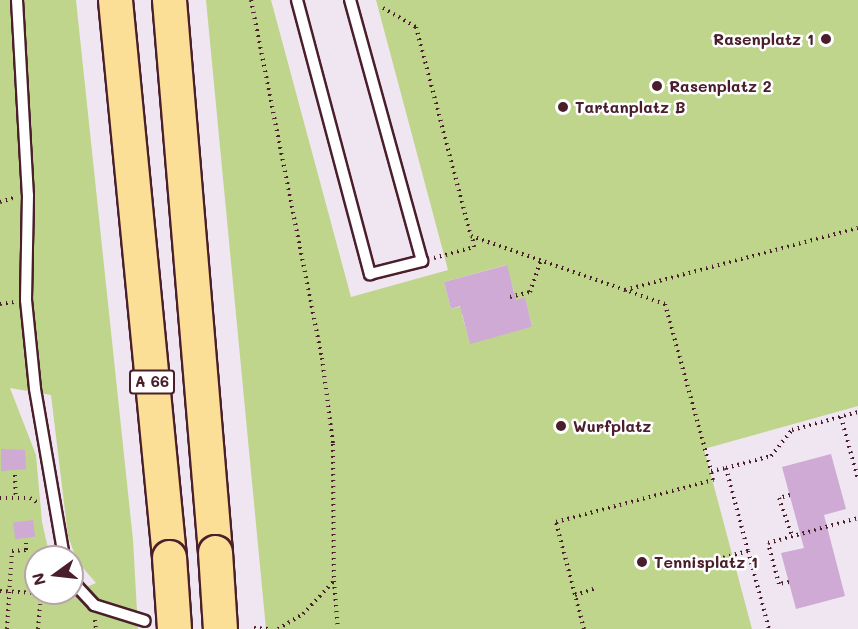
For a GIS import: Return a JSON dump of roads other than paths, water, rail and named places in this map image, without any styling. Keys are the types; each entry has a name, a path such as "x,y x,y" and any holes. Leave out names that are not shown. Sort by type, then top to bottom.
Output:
{"highway":[{"name":"A 66","path":"115,0 169,557 160,625"},
{"path":"169,0 220,629"}],"lane":[{"path":"17,0 28,195 26,300 35,389 62,545"},
{"path":"297,0 370,274 422,261 350,0"},
{"path":"84,594 94,604 160,625"}],"place":[{"name":"Rasenplatz 1","path":"826,39"},
{"name":"Rasenplatz 2","path":"657,86"},
{"name":"Tartanplatz B","path":"563,107"},
{"name":"Wurfplatz","path":"561,426"},
{"name":"Tennisplatz 1","path":"642,562"}]}
